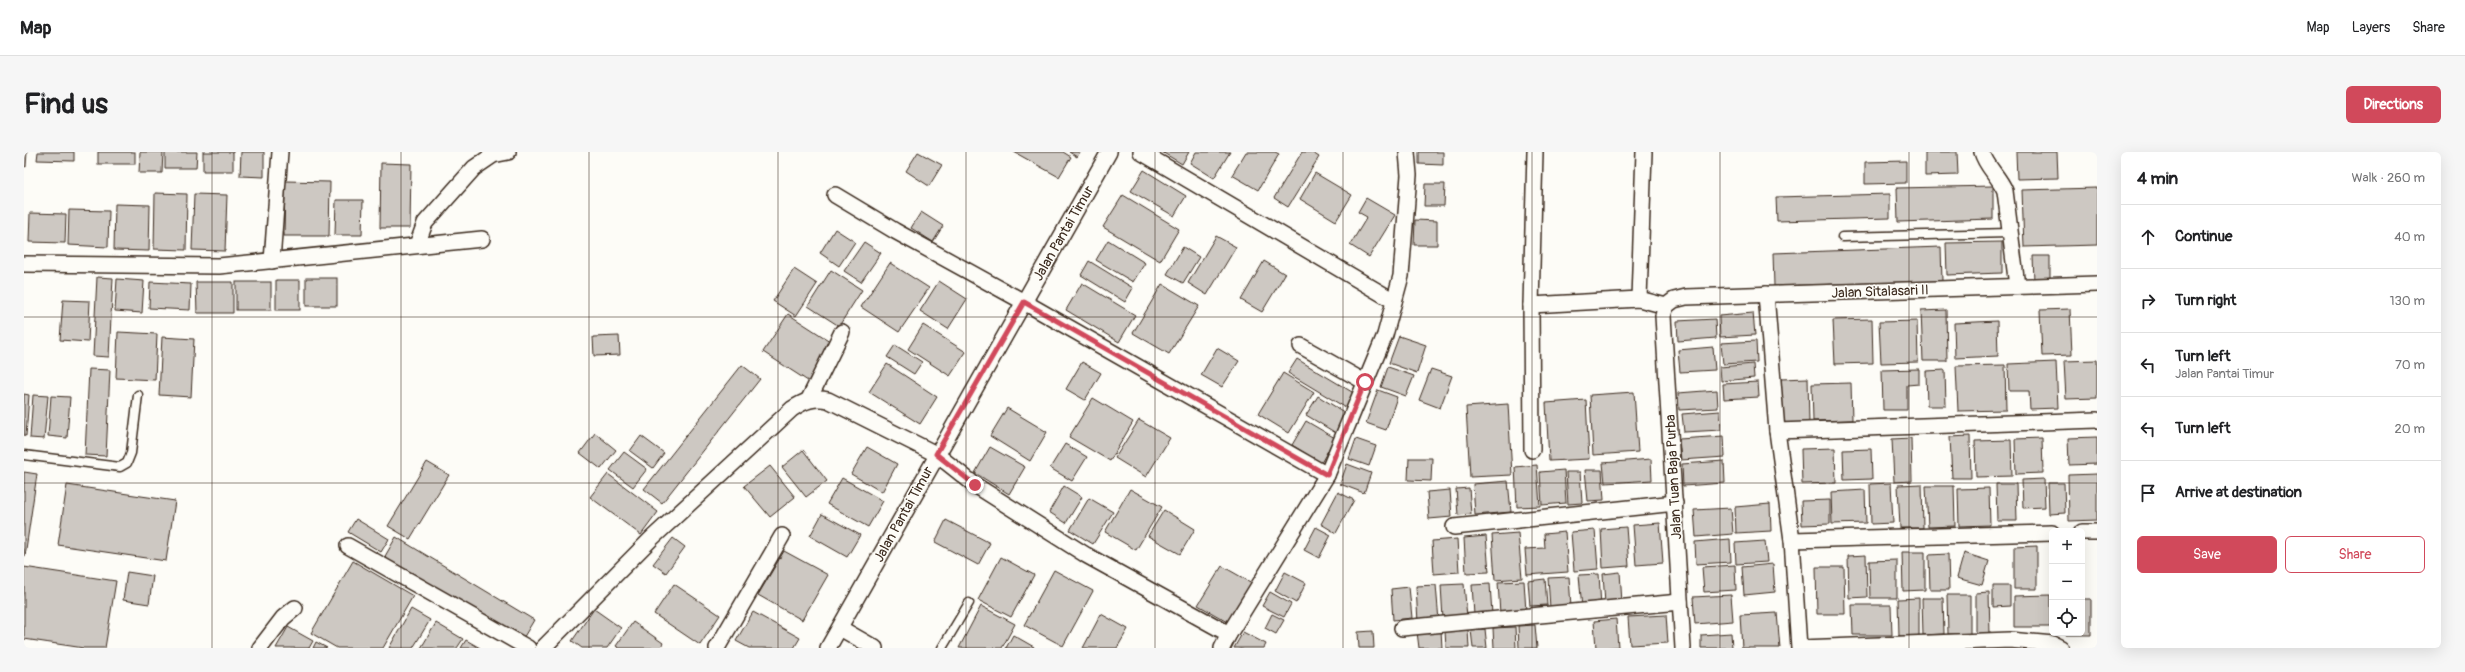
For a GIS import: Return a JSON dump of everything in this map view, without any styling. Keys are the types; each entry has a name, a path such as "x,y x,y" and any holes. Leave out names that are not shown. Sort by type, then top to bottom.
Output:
{"street":[{"path":"272,261 280,152"},
{"path":"417,245 425,223 474,168 492,155 508,152"},
{"name":"Jalan Pantai Timur","path":"828,648 936,454 1110,152"},
{"path":"1141,152 1394,301"},
{"path":"1222,648 1229,634 1327,475 1385,335 1401,276 1409,175 1407,152"},
{"path":"1532,450 1531,305 1535,152"},
{"path":"1639,299 1644,152"},
{"path":"1982,152 1987,164 2001,182 2005,191 2016,286"},
{"path":"835,195 895,231 1024,302 1327,475"},
{"path":"24,264 219,266 482,238"},
{"name":"Jalan Sitalasari II","path":"1666,306 1674,300 1686,298 1766,294 2097,284"},
{"path":"1766,294 1777,430 1792,540 1800,648 2010,640 2053,644 2061,648"},
{"path":"1531,305 1639,299 1666,306"},
{"name":"Jalan Tuan Baja Purba","path":"1666,306 1662,316 1675,502 1683,648"},
{"path":"543,648 651,540 792,409 809,399 842,332"},
{"path":"1301,346 1365,382"},
{"path":"809,399 828,400 936,454 975,485 1048,531 1229,634"},
{"path":"1777,430 2097,420"},
{"path":"1454,527 1675,502"},
{"path":"2085,532 2097,532"},
{"path":"1792,540 2049,533"},
{"path":"717,648 782,536"},
{"path":"348,546 528,648"},
{"path":"1402,628 1680,602"},
{"path":"260,648 283,618 295,608"},
{"path":"840,628 875,648"}],"lane":[{"path":"1842,237 2010,233"},
{"path":"24,455 120,467 128,463 131,453 138,395"},
{"path":"942,648 969,603"}],"building":[{"path":"24,152 27,152 26,167 24,166"},
{"path":"38,152 74,152 74,161 37,160"},
{"path":"98,152 135,152 135,164 98,164"},
{"path":"140,152 163,152 162,173 139,173"},
{"path":"165,152 197,152 196,168 165,168"},
{"path":"203,152 233,152 233,171 203,171"},
{"path":"241,152 264,152 264,177 240,176"},
{"path":"918,152 942,165 929,186 906,171"},
{"path":"1014,152 1063,152 1071,157 1059,177"},
{"path":"1069,152 1080,152 1077,157"},
{"path":"1162,152 1189,152 1182,164"},
{"path":"1196,152 1230,152 1214,178 1190,163"},
{"path":"1246,152 1275,152 1279,154 1258,190 1232,175"},
{"path":"1302,152 1311,152 1319,157 1288,207 1274,198"},
{"path":"1419,152 1443,152 1443,165 1419,164"},
{"path":"1925,152 1957,152 1958,175 1925,176"},
{"path":"2016,152 2057,152 2058,178 2017,179"},
{"path":"1906,161 1906,183 1865,184 1865,162"},
{"path":"381,163 411,164 410,228 380,228"},
{"path":"1144,170 1186,196 1174,216 1131,191"},
{"path":"1315,173 1352,195 1336,221 1300,199"},
{"path":"285,181 330,182 329,236 284,236"},
{"path":"1425,184 1445,184 1444,206 1424,206"},
{"path":"1993,186 1993,219 1898,222 1897,188"},
{"path":"2097,188 2097,245 2024,247 2022,190"},
{"path":"155,193 187,194 186,250 154,249"},
{"path":"194,194 227,195 225,251 192,250"},
{"path":"1890,194 1890,218 1777,221 1776,197"},
{"path":"1123,195 1179,229 1160,261 1103,227"},
{"path":"1366,198 1395,215 1369,257 1350,245 1367,217 1358,212"},
{"path":"336,200 363,200 362,235 335,235"},
{"path":"115,204 150,205 149,251 114,250"},
{"path":"69,210 109,211 108,247 68,245"},
{"path":"921,212 943,226 933,242 911,228"},
{"path":"30,213 66,214 65,243 29,242"},
{"path":"1415,220 1437,221 1437,245 1414,245"},
{"path":"835,229 855,242 839,266 820,253"},
{"path":"1216,236 1236,247 1207,295 1188,283"},
{"path":"1108,240 1145,263 1133,282 1096,260"},
{"path":"864,242 881,253 861,282 844,271"},
{"path":"2002,242 2002,273 1947,275 1946,243"},
{"path":"1183,247 1199,257 1183,283 1167,274"},
{"path":"1941,247 1942,281 1774,286 1773,253"},
{"path":"2033,256 2050,256 2050,280 2034,281"},
{"path":"1089,261 1133,288 1125,302 1081,275"},
{"path":"1264,261 1285,274 1262,312 1241,300"},
{"path":"890,263 929,288 899,332 861,307"},
{"path":"794,269 817,284 796,316 773,301"},
{"path":"831,270 862,290 839,326 808,306"},
{"path":"97,277 113,278 109,357 93,356"},
{"path":"306,278 337,278 337,306 306,306"},
{"path":"117,279 144,281 142,313 115,311"},
{"path":"276,280 300,280 300,310 276,310"},
{"path":"939,281 967,299 948,329 920,311"},
{"path":"150,282 191,284 190,310 149,308"},
{"path":"196,282 233,282 233,313 197,313"},
{"path":"236,282 271,282 271,310 236,310"},
{"path":"1082,283 1135,315 1119,342 1066,310"},
{"path":"1162,284 1199,306 1169,354 1133,333"},
{"path":"63,300 90,301 88,342 60,340"},
{"path":"2070,309 2072,355 2042,356 2040,310"},
{"path":"1946,310 1947,361 1923,361 1921,311"},
{"path":"1753,313 1755,335 1720,337 1719,316"},
{"path":"788,314 836,345 811,383 763,352"},
{"path":"1715,319 1716,338 1678,341 1677,321"},
{"path":"1872,319 1873,363 1835,364 1833,320"},
{"path":"1917,321 1918,362 1881,363 1879,322"},
{"path":"1997,321 1998,356 1955,358 1954,323"},
{"path":"923,325 966,352 950,376 908,349"},
{"path":"118,332 157,334 155,380 116,378"},
{"path":"619,336 620,355 594,356 593,337"},
{"path":"1399,336 1426,345 1417,373 1389,363"},
{"path":"162,337 194,339 191,397 159,395"},
{"path":"1756,341 1757,362 1723,364 1721,343"},
{"path":"895,345 922,362 914,374 887,357"},
{"path":"1713,347 1715,370 1680,372 1678,350"},
{"path":"1217,348 1239,361 1222,387 1201,375"},
{"path":"1297,359 1357,395 1348,409 1288,373"},
{"path":"2097,360 2097,398 2066,399 2064,361"},
{"path":"1082,362 1101,373 1085,400 1066,389"},
{"path":"2056,362 2058,408 2030,409 2029,391 2009,391 2008,364"},
{"path":"887,364 937,397 920,424 869,392"},
{"path":"1753,364 1754,378 1721,381 1720,367"},
{"path":"742,365 760,379 662,503 644,489"},
{"path":"2005,365 2006,410 1958,411 1956,366"},
{"path":"1388,367 1414,376 1406,396 1381,387"},
{"path":"89,369 110,370 106,456 85,455"},
{"path":"1431,369 1452,376 1440,408 1419,400"},
{"path":"1919,369 1919,384 1907,385 1907,410 1883,410 1882,370"},
{"path":"1945,370 1946,406 1927,406 1926,371"},
{"path":"1283,373 1314,392 1289,433 1258,414"},
{"path":"1808,378 1809,424 1782,425 1781,379"},
{"path":"1758,382 1759,397 1724,399 1723,384"},
{"path":"1851,383 1852,420 1813,421 1812,384"},
{"path":"1378,390 1397,397 1386,430 1366,423"},
{"path":"1717,390 1718,408 1679,410 1678,393"},
{"path":"1634,392 1638,452 1593,455 1590,395"},
{"path":"24,394 29,395 26,436 24,435"},
{"path":"33,395 48,396 44,439 30,438"},
{"path":"51,396 70,397 67,438 48,436"},
{"path":"1318,396 1347,414 1336,433 1306,415"},
{"path":"1093,398 1133,422 1110,461 1069,437"},
{"path":"1586,400 1589,459 1549,461 1546,403"},
{"path":"1508,404 1512,475 1470,477 1466,407"},
{"path":"1007,408 1047,432 1030,461 990,436"},
{"path":"1720,411 1721,430 1684,432 1682,414"},
{"path":"1139,420 1170,438 1146,477 1115,458"},
{"path":"1306,421 1335,438 1321,463 1292,445"},
{"path":"595,433 616,450 601,469 580,453"},
{"path":"641,436 664,453 653,468 630,451"},
{"path":"1724,436 1725,457 1681,460 1679,439"},
{"path":"1970,436 1971,478 1952,478 1950,437"},
{"path":"2097,437 2097,464 2069,465 2068,438"},
{"path":"1911,438 1912,481 1894,482 1892,439"},
{"path":"2042,438 2043,473 2016,474 2015,439"},
{"path":"1356,439 1376,446 1369,466 1349,459"},
{"path":"2011,440 2012,476 1976,477 1975,441"},
{"path":"1065,444 1087,457 1072,481 1050,468"},
{"path":"867,447 897,464 882,492 851,474"},
{"path":"990,447 1025,467 1009,494 975,473"},
{"path":"1835,448 1836,483 1802,484 1801,449"},
{"path":"1871,449 1872,479 1844,480 1843,450"},
{"path":"803,450 827,481 806,497 782,467"},
{"path":"624,452 647,469 633,487 610,470"},
{"path":"1409,458 1432,458 1431,481 1408,480"},
{"path":"1651,459 1652,480 1605,483 1603,463"},
{"path":"1724,461 1725,483 1683,486 1682,464"},
{"path":"427,462 449,475 410,539 388,526"},
{"path":"1347,464 1371,473 1364,493 1340,484"},
{"path":"1537,465 1540,506 1517,507 1515,467"},
{"path":"770,466 795,497 770,517 744,486"},
{"path":"1564,470 1566,503 1542,505 1540,472"},
{"path":"1585,470 1602,470 1604,500 1588,501"},
{"path":"24,472 37,474 25,556 24,556"},
{"path":"1566,472 1580,472 1582,503 1568,504"},
{"path":"608,474 658,512 641,535 590,497"},
{"path":"2097,474 2097,520 2069,521 2068,475"},
{"path":"842,478 883,501 868,527 827,504"},
{"path":"2044,479 2045,507 2023,508 2022,480"},
{"path":"1508,481 1511,512 1475,515 1473,484"},
{"path":"1891,483 1893,523 1871,524 1870,484"},
{"path":"2048,483 2064,483 2065,513 2049,514"},
{"path":"1922,484 1923,528 1900,528 1898,485"},
{"path":"1996,484 2016,484 2017,521 1997,521"},
{"path":"67,485 175,501 166,561 58,545"},
{"path":"1064,486 1082,497 1066,523 1049,512"},
{"path":"1926,486 1954,486 1955,526 1928,527"},
{"path":"1469,488 1471,514 1458,515 1456,489"},
{"path":"1989,488 1990,525 1959,526 1958,489"},
{"path":"1130,489 1162,507 1136,550 1105,532"},
{"path":"1450,490 1452,517 1429,519 1427,492"},
{"path":"1865,490 1866,523 1832,524 1831,492"},
{"path":"1338,492 1354,500 1336,533 1321,524"},
{"path":"1089,498 1113,512 1093,544 1070,530"},
{"path":"1830,500 1830,524 1802,525 1801,501"},
{"path":"1770,504 1771,531 1736,533 1735,507"},
{"path":"1731,508 1733,534 1696,537 1694,510"},
{"path":"1164,510 1195,529 1180,554 1148,536"},
{"path":"822,514 860,535 847,557 810,536"},
{"path":"356,519 389,539 381,552 348,532"},
{"path":"946,520 990,543 978,565 935,542"},
{"path":"1660,523 1663,563 1636,565 1633,525"},
{"path":"1316,527 1331,535 1319,558 1304,550"},
{"path":"1626,527 1629,566 1603,568 1601,529"},
{"path":"1595,530 1598,569 1574,571 1571,532"},
{"path":"1565,532 1568,572 1527,575 1525,549 1545,548 1544,534"},
{"path":"1518,533 1522,578 1495,580 1492,535"},
{"path":"1486,536 1489,572 1466,573 1464,538"},
{"path":"396,537 534,620 522,640 384,558"},
{"path":"673,538 685,547 666,573 653,564"},
{"path":"1457,539 1459,572 1434,574 1432,541"},
{"path":"1730,539 1731,562 1696,564 1695,542"},
{"path":"1765,541 1767,562 1736,564 1735,543"},
{"path":"2037,546 2037,589 2014,589 2014,547"},
{"path":"784,551 828,575 802,620 758,595"},
{"path":"1902,552 1925,552 1925,590 1903,591"},
{"path":"1964,553 1989,561 1982,585 1957,578"},
{"path":"1948,554 1949,590 1930,590 1929,555"},
{"path":"1866,555 1867,597 1849,598 1848,556"},
{"path":"1001,557 1034,575 1011,617 978,600"},
{"path":"1897,560 1897,598 1870,598 1869,561"},
{"path":"353,561 413,596 383,648 337,648 311,633"},
{"path":"1773,564 1775,592 1744,595 1742,567"},
{"path":"1735,565 1736,590 1704,592 1702,567"},
{"path":"1222,566 1252,583 1228,622 1198,605"},
{"path":"24,567 116,581 105,648 84,648 24,639"},
{"path":"1816,567 1844,567 1845,614 1817,614"},
{"path":"1054,570 1093,591 1063,646 1024,625"},
{"path":"127,572 153,576 149,604 123,600"},
{"path":"1285,572 1306,583 1296,603 1275,591"},
{"path":"1620,572 1622,603 1605,604 1603,574"},
{"path":"1599,574 1601,607 1582,608 1579,575"},
{"path":"1569,577 1571,607 1550,608 1548,578"},
{"path":"1545,579 1547,605 1530,606 1528,581"},
{"path":"1524,581 1526,612 1500,614 1498,582"},
{"path":"674,584 720,615 700,645 654,614"},
{"path":"1464,584 1467,617 1443,619 1441,585"},
{"path":"1490,584 1492,614 1474,615 1472,585"},
{"path":"1436,585 1439,621 1418,623 1416,586"},
{"path":"1993,586 2010,586 2010,606 1993,607"},
{"path":"1409,587 1412,618 1393,620 1391,589"},
{"path":"1270,592 1291,604 1284,617 1262,606"},
{"path":"1989,592 1990,635 1976,636 1976,593"},
{"path":"1731,595 1733,621 1695,624 1693,597"},
{"path":"1947,595 1970,595 1970,634 1948,634"},
{"path":"2049,595 2049,627 2014,627 2014,596"},
{"path":"1919,598 1919,636 1899,636 1898,599"},
{"path":"1922,598 1943,598 1944,634 1923,635"},
{"path":"2085,599 2091,599 2091,635 2085,635"},
{"path":"1852,605 1891,605 1892,635 1853,635"},
{"path":"981,606 1015,624 1002,648 959,648"},
{"path":"411,609 430,620 413,648 389,648"},
{"path":"594,609 621,628 607,648 582,648 572,641"},
{"path":"753,612 800,638 794,648 749,648 736,641"},
{"path":"1777,613 1780,648 1742,648 1740,615"},
{"path":"1101,614 1128,629 1117,648 1083,648"},
{"path":"1272,614 1284,620 1276,634 1265,628"},
{"path":"1666,615 1668,643 1630,645 1628,617"},
{"path":"1616,619 1618,647 1596,648 1594,621"},
{"path":"633,622 663,643 660,648 619,648 616,646"},
{"path":"436,623 463,639 457,648 421,648"},
{"path":"1535,625 1537,648 1519,648 1518,626"},
{"path":"288,627 313,641 309,648 276,648"},
{"path":"1515,627 1516,648 1494,648 1493,628"},
{"path":"1485,629 1487,648 1473,648 1471,630"},
{"path":"1441,630 1442,648 1419,648 1417,632"},
{"path":"1468,630 1469,648 1446,648 1445,631"},
{"path":"1373,631 1374,648 1359,648 1358,632"},
{"path":"1243,632 1266,644 1264,648 1234,648"},
{"path":"1731,633 1732,648 1701,648 1701,635"},
{"path":"1013,635 1034,647 1034,648 1006,648"},
{"path":"466,640 480,648 461,648"},
{"path":"316,642 327,648 313,648"}],"route":[{"path":"975,485 936,454 1024,302 1327,475 1365,382"}]}
